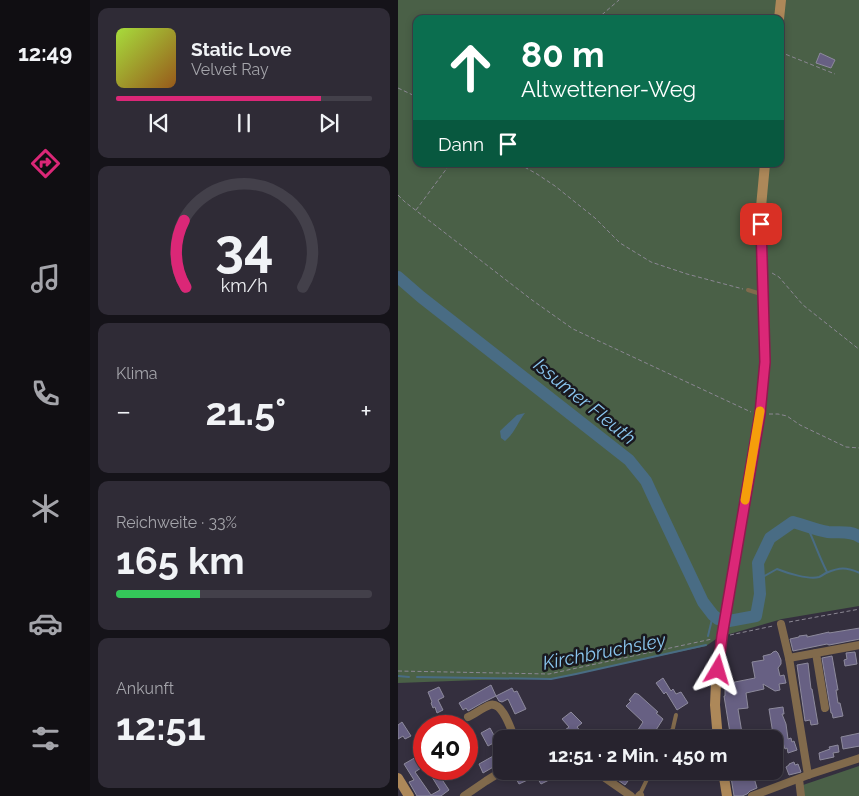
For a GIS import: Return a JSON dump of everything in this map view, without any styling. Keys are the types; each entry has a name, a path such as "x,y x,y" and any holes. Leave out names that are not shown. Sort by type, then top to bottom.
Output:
{"street":[{"path":"779,15 781,0"},
{"path":"717,730 715,705 716,682 765,362 761,207 765,167"},
{"path":"781,624 789,658 808,775"},
{"path":"789,658 859,646"},
{"path":"816,653 825,708"},
{"path":"472,715 495,704 499,706 504,714 511,730"},
{"path":"752,796 860,758"},
{"path":"464,796 493,777"},
{"path":"398,778 409,796"},
{"path":"799,779 801,796"},
{"path":"608,780 631,796"},
{"path":"724,780 727,796"}],"lane":[{"path":"748,290 763,295"},
{"path":"672,730 676,715"},
{"path":"640,796 648,780"}],"path":[{"path":"602,15 619,0"},
{"path":"784,54 835,74"},
{"path":"398,88 413,94"},
{"path":"416,211 448,167"},
{"path":"524,167 555,186 594,218 620,243 652,262 687,274 748,290"},
{"path":"398,195 532,300 573,329 758,414 787,416 800,425 846,447 860,448"},
{"path":"762,273 772,273 779,277 803,305 860,350"},
{"path":"398,671 549,674 723,632 781,624 860,608"}],"green space":[{"path":"398,0 859,0 859,606 782,619 719,637 706,646 552,679 398,683"},
{"path":"859,766 859,796 804,796 803,785"}],"water":[{"path":"525,413 508,438 505,441 501,438 500,431 517,415"}],"building":[{"path":"820,53 835,60 831,68 816,63"},
{"path":"860,628 860,639 793,651 790,639 799,636 807,635 807,637"},
{"path":"776,651 778,653 781,660 778,668 780,676 784,675 786,683 779,684 780,690 775,691 763,684 764,689 746,693 748,708 738,709 742,730 730,730 724,696 725,684 755,678 752,662 764,660 763,656"},
{"path":"855,652 857,664 845,666 846,653"},
{"path":"832,656 838,690 836,690 838,703 840,703 843,716 833,718 822,658"},
{"path":"808,663 818,724 811,725 810,720 805,721 797,665"},
{"path":"663,678 671,691 673,689 676,694 681,692 688,703 677,710 666,692 664,694 656,683"},
{"path":"491,685 496,696 468,711 466,708 463,710 459,703"},
{"path":"439,687 444,697 438,700 443,710 437,713 435,707 433,708 428,692"},
{"path":"512,688 514,692 517,691 526,709 515,714 508,699 502,702 496,696"},
{"path":"635,693 638,694 658,712 656,713 663,719 656,730 638,730 643,722 626,706 631,701 629,700"},
{"path":"783,707 784,714 782,714 786,724 788,739 791,738 792,742 794,741 797,750 788,753 787,748 785,749 783,730 772,730 769,709"},
{"path":"571,712 582,723 577,727 580,730 565,730 569,727 562,719"},
{"path":"402,722 411,736 405,739 403,736 398,739 398,725"},
{"path":"490,728 493,734 493,743 488,746 481,733"},
{"path":"860,733 860,746 843,749 841,737"},
{"path":"838,745 839,752 833,753 834,757 820,760 819,753 830,749 829,747"},
{"path":"493,756 493,767 483,773 479,764"},
{"path":"413,759 413,778 404,764"},
{"path":"794,762 795,765 798,764 801,772 789,775 786,767"},
{"path":"421,780 431,795 440,790 434,780 442,780 449,790 441,796 417,796 409,782"},
{"path":"517,780 528,780 519,784"},
{"path":"538,780 549,780 541,784"},
{"path":"618,780 629,780 625,785"},
{"path":"731,780 755,780 757,788 742,796 734,796"}],"waterway":[{"name":"Issumer Fleuth","path":"398,277 629,460 646,481 703,602 718,619"},
{"name":"Issumer Fleuth","path":"729,621 756,616 760,594 758,563 770,538 793,522 828,532 849,533 860,537"},
{"name":"Issumer Fleuth","path":"807,526 827,572"},
{"name":"Issumer Fleuth","path":"759,579 777,569 810,578 819,577 839,569 860,573"},
{"name":"Kirchbruchsley","path":"708,636 713,615"},
{"name":"Kirchbruchsley","path":"417,677 551,679 706,645"},
{"name":"Kirchbruchsley","path":"398,676 409,677"}],"slow traffic":[{"path":"745,500 760,411"}],"route":[{"path":"718,670 722,636 760,414 765,362 761,224"}]}
